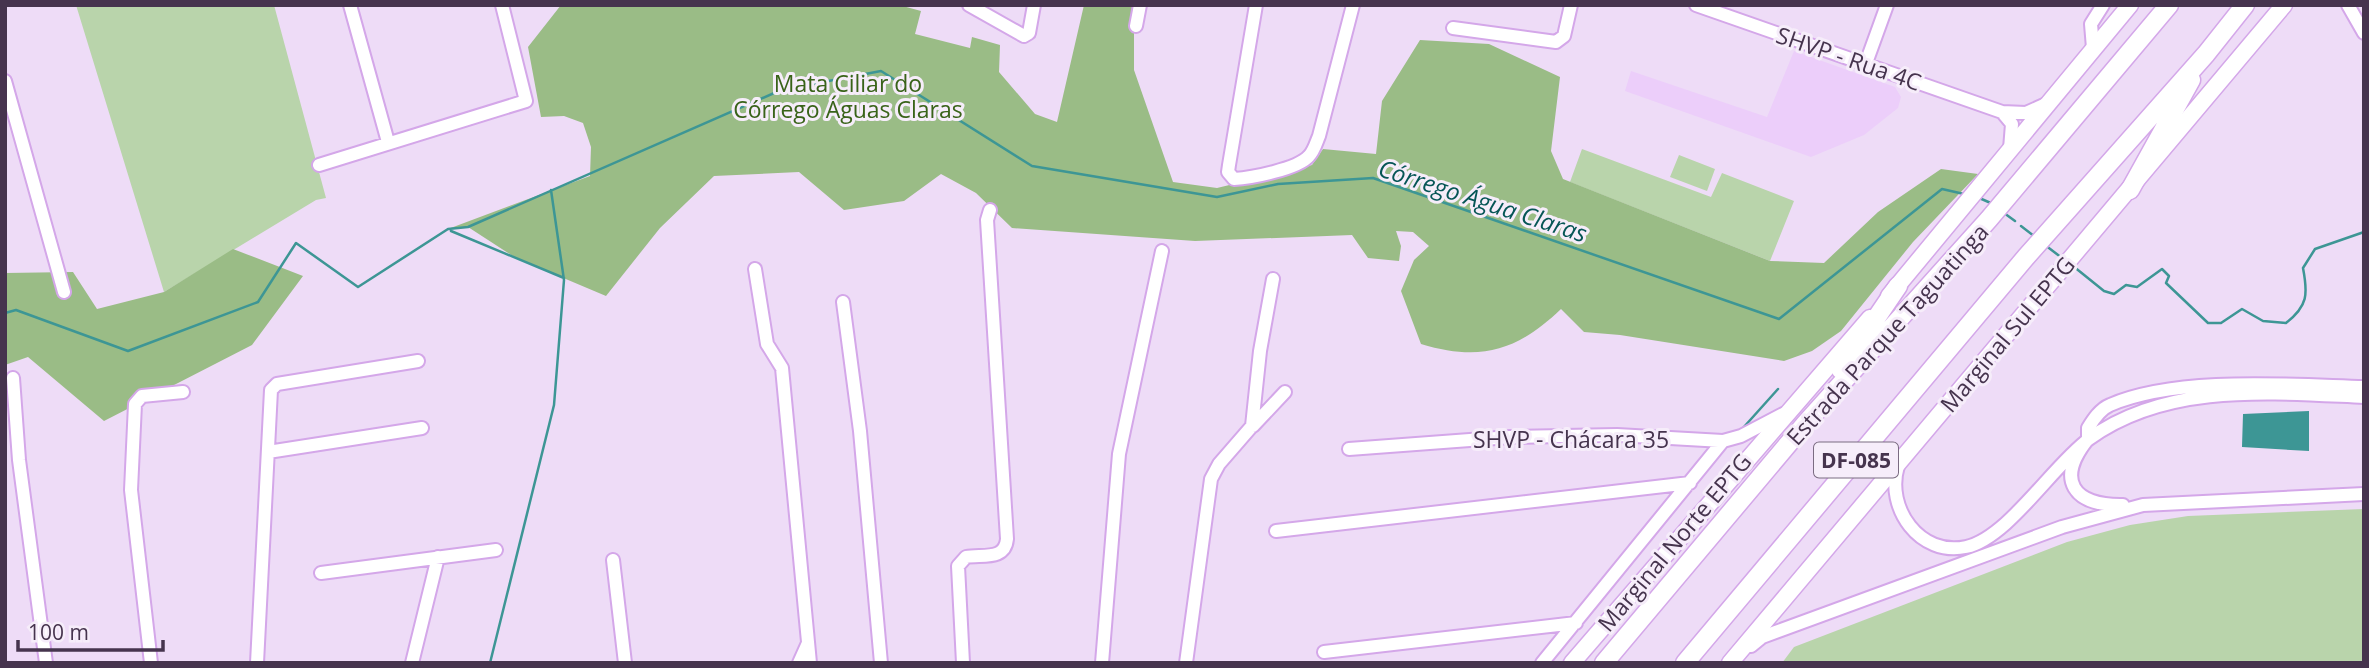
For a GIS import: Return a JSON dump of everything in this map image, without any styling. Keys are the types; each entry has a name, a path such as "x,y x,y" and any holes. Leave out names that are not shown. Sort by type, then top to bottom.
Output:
{"highway":[{"name":"Estrada Parque Taguatinga","path":"1604,663 1805,424 1989,219 2169,5"},
{"name":"DF-085","path":"1685,663 2026,257 2206,54 2245,5"},
{"path":"2130,190 2206,54"},
{"path":"1805,424 1898,286"}],"main road":[{"name":"Marginal Norte EPTG","path":"1572,663 1787,411 1898,286 2130,5"},
{"name":"Marginal Sul EPTG","path":"1731,663 2284,5"}],"street":[{"path":"350,5 388,142"},
{"path":"319,164 526,101 502,5"},
{"path":"969,5 1024,36 1029,33 1034,5"},
{"path":"1136,26 1140,5"},
{"path":"1256,5 1228,172 1234,179 1275,170 1301,162 1310,156 1319,136 1353,5"},
{"path":"1452,28 1556,42 1564,36 1571,5"},
{"name":"SHVP - Rua 4C","path":"1696,5 1712,8 2002,112 2026,113 2049,103"},
{"path":"1866,63 1887,5"},
{"path":"2094,48 2091,24 2103,5"},
{"path":"2348,5 2364,33"},
{"path":"5,81 65,292"},
{"path":"2002,112 2013,129 2009,153"},
{"path":"963,663 958,566 966,557 1000,554 1007,539 987,220 990,210"},
{"path":"1102,663 1119,454 1162,251"},
{"path":"755,269 767,344 782,368 810,663"},
{"path":"1252,426 1260,351 1273,279"},
{"path":"843,302 860,431 881,663"},
{"path":"257,663 270,393 275,385 418,361"},
{"path":"13,378 19,460 47,663"},
{"path":"2364,387 2213,387 2151,394 2107,406 2088,428 2088,439 2073,458 2071,474 2076,489 2086,500 2102,506 2364,494"},
{"path":"151,663 131,490 135,404 142,396 183,392"},
{"path":"1186,663 1212,479 1219,464 1286,392"},
{"path":"1898,464 1895,489 1905,521 1930,543 1956,548 1980,543 1998,530 2088,439 2151,408 2195,397 2296,394 2364,397"},
{"name":"SHVP - Chácara 35","path":"1349,449 1523,437 1617,435 1723,441 1760,428 1787,411"},
{"path":"268,452 422,428"},
{"path":"1542,663 1723,441"},
{"name":"SHVP - Chácara 35","path":"1276,531 1690,483"},
{"path":"1731,663 1762,637 2062,527 2143,505"},
{"path":"321,573 496,550"},
{"path":"412,663 438,556"},
{"path":"613,560 625,663"},
{"path":"1324,652 1576,623"},
{"path":"799,663 808,642"}],"shaded area":[{"path":"76,5 274,5 326,198 316,200 164,292"},
{"path":"1794,51 1895,87 1901,97 1898,108 1864,135 1811,157 1625,91 1631,71 1767,117"},
{"path":"1582,149 1711,197 1722,173 1794,201 1770,261 1570,182"},
{"path":"1679,155 1715,169 1707,191 1670,177"},
{"path":"2309,411 2309,451 2242,447 2243,414"},
{"path":"2364,509 2364,663 1782,663 1794,647 2067,542 2130,525 2188,516"}],"green space":[{"name":"Mata Ciliar do Córrego Águas Claras","path":"561,5 899,5 921,11 915,34 970,48 972,37 1000,45 999,72 1035,114 1057,122 1084,5 1138,5 1134,24 1134,70 1173,182 1217,188 1312,165 1323,149 1376,154 1382,101 1420,40 1489,44 1560,77 1551,151 1563,179 1770,261 1824,263 1878,212 1941,169 1978,174 1913,242 1841,331 1812,351 1784,361 1620,335 1584,332 1561,309 1529,335 1497,349 1462,352 1442,349 1421,344 1401,291 1414,260 1429,246 1413,232 1396,231 1401,246 1399,261 1368,258 1352,235 1195,241 1012,228 976,193 941,174 904,201 844,210 799,172 714,176 660,228 606,296 516,258 468,227 448,229 590,176 591,147 583,123 564,116 541,117 528,47"},
{"path":"233,249 303,276 252,345 104,421 28,357 5,365 5,273 73,272 97,309 164,292"}],"waterway":[{"name":"Córrego Água Claras","path":"5,313 16,310 128,351 258,302 296,243 358,287 448,229 468,227 781,90 881,71 1032,166 1217,197 1278,184 1373,178 1779,319 1942,189 1964,194"},
{"path":"490,663 554,405 564,280 551,190"},
{"name":"Córrego Água Claras","path":"1977,197 1993,204"},
{"name":"Córrego Água Claras","path":"2004,213 2015,221"},
{"name":"Córrego Água Claras","path":"2021,226 2034,236"},
{"path":"451,231 564,278"},
{"path":"2073,266 2104,291 2114,294 2126,285 2137,287 2162,269 2169,276 2166,283 2208,323 2221,323 2242,309 2263,321 2286,323 2299,311 2305,299 2303,268 2315,249 2364,232"},
{"name":"Córrego Água Claras","path":"2045,245 2062,258"},
{"path":"1743,428 1778,389"}]}
